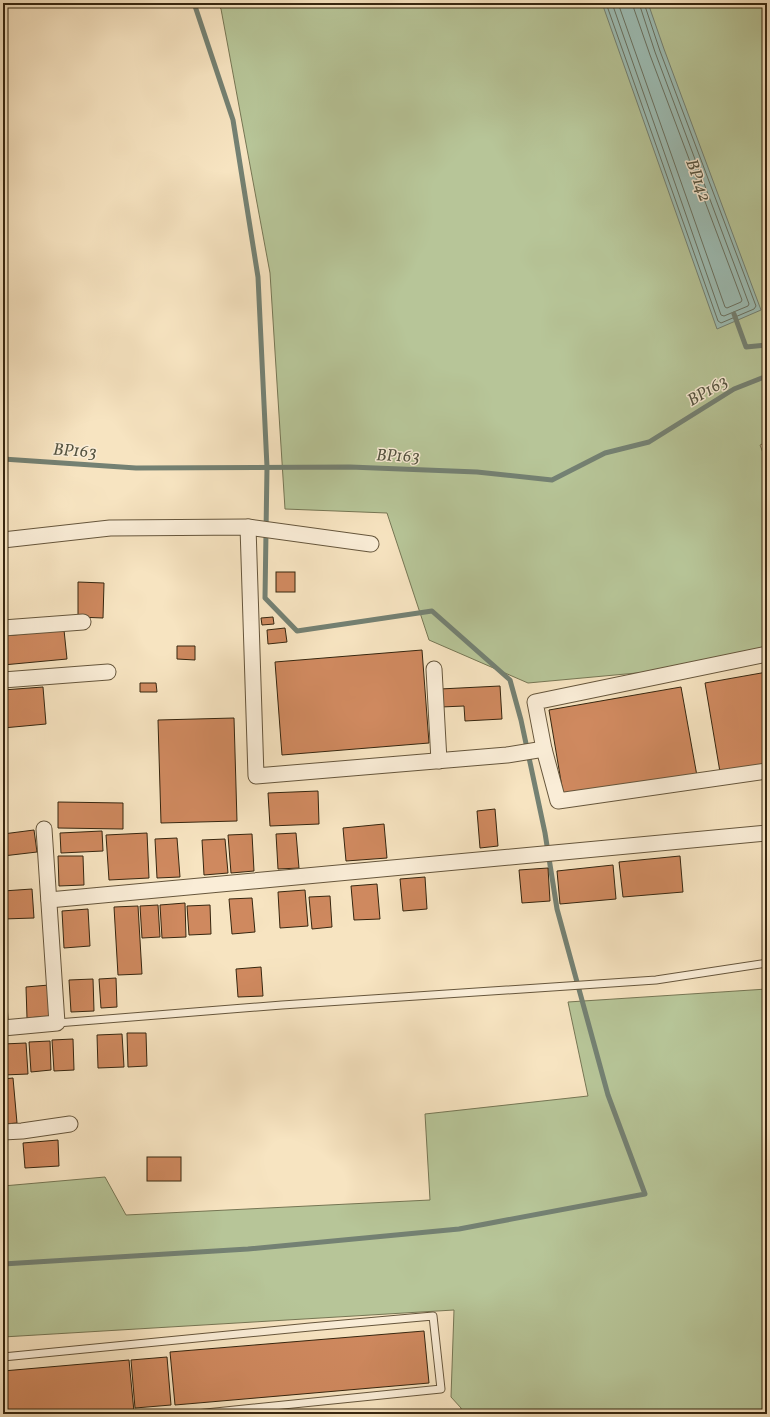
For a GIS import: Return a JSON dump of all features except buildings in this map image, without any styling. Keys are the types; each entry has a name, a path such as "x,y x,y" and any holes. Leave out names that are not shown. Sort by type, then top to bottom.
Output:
{"street":[{"path":"248,527 256,776 439,761 516,754 542,750"},
{"path":"3,540 110,528 248,527 371,544"},
{"path":"3,628 83,622"},
{"path":"767,654 535,702 542,750 558,801 767,771"},
{"path":"434,669 439,761"},
{"path":"3,680 108,672"},
{"path":"3,1028 57,1023 44,829"},
{"path":"49,900 767,833"},
{"path":"3,1132 22,1131 70,1124"}],"lane":[{"path":"57,1023 282,1005 656,980 767,963"},
{"path":"3,1357 433,1316 441,1389 196,1414"}],"green space":[{"path":"217,3 767,3 767,442 760,445 767,463 767,661 528,683 429,640 387,513 285,509 270,273 221,9"},
{"path":"767,989 767,1414 462,1414 461,1408 451,1397 454,1310 3,1337 3,1186 105,1177 126,1215 430,1200 425,1114 588,1096 568,1002"}],"water":[{"path":"602,3 648,3 761,310 717,329"}],"waterway":[{"path":"3,1264 248,1249 459,1229 645,1194 608,1095 557,909 545,833 521,720 510,680 432,611 297,631 265,598 267,467 258,277 233,120 194,3"},
{"name":"BP142","path":"734,314 746,347 767,345"},
{"name":"BP163","path":"3,459 136,468 350,467 477,472 552,480 605,453 649,442 734,389 767,376"}]}
